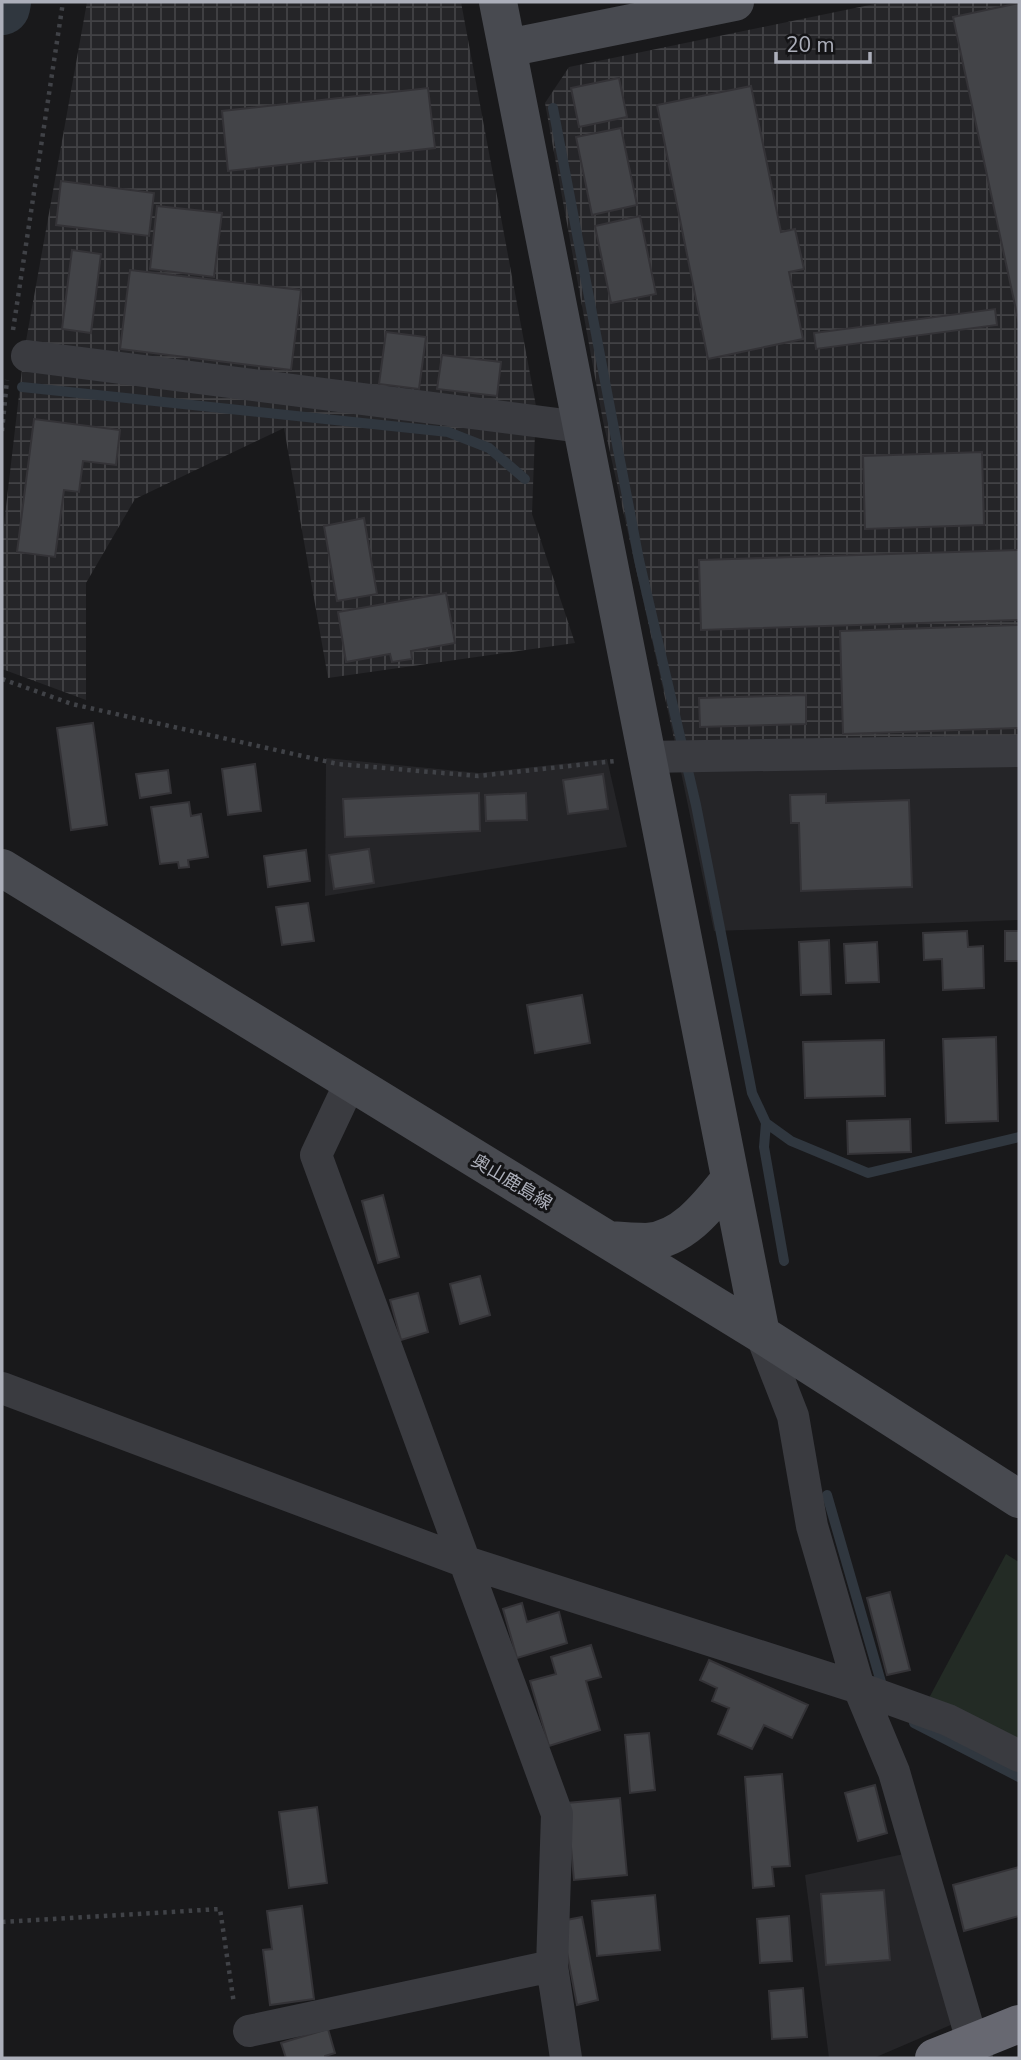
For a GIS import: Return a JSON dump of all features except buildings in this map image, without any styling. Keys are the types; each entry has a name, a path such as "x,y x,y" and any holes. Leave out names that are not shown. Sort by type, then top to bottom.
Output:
{"highway":[{"path":"934,2058 976,2050 1019,2024"}],"street":[{"path":"498,2 581,427 670,757 730,1179 761,1334 793,1416 812,1526 877,1694 894,1772 976,2050"},
{"path":"508,48 735,2"},
{"path":"16,352 581,427"},
{"path":"670,757 1019,751"},
{"name":"奥山鹿島線","path":"2,869 761,1334 1019,1499"},
{"path":"351,1083 316,1155 557,1814 552,1966 566,2058"},
{"path":"608,1240 650,1242 678,1231 703,1213 730,1179"},
{"path":"2,1388 463,1561 877,1694 948,1720 1019,1756"},
{"path":"249,2031 552,1966"}],"path":[{"path":"2,431 16,352 64,2"},
{"path":"2,679 72,704 338,764 478,776 670,757"},
{"path":"2,1922 220,1909 235,2011 249,2031"}],"shaded area":[{"path":"87,2 461,2 536,406 532,514 575,643 328,678 284,428 135,499 86,583 86,700 2,669 2,541 24,352"},
{"path":"884,2 1019,2 1019,738 675,743 603,421 545,103 569,67"},
{"path":"1019,738 1019,920 714,931 675,743"},
{"path":"326,758 479,773 607,759 627,847 325,896"},
{"path":"1006,1554 1019,1562 1019,1744 929,1698"},
{"path":"904,1854 953,2024 874,2058 829,2058 805,1875"}],"waterway":[{"path":"2,7 3,2"},
{"path":"553,108 639,560 696,805 752,1093 766,1123 791,1141 868,1173 1019,1137"},
{"path":"22,387 448,432 489,448 525,479"},
{"path":"766,1123 764,1147 784,1261"},
{"path":"827,1495 883,1689"},
{"path":"914,1723 1019,1777"}]}
